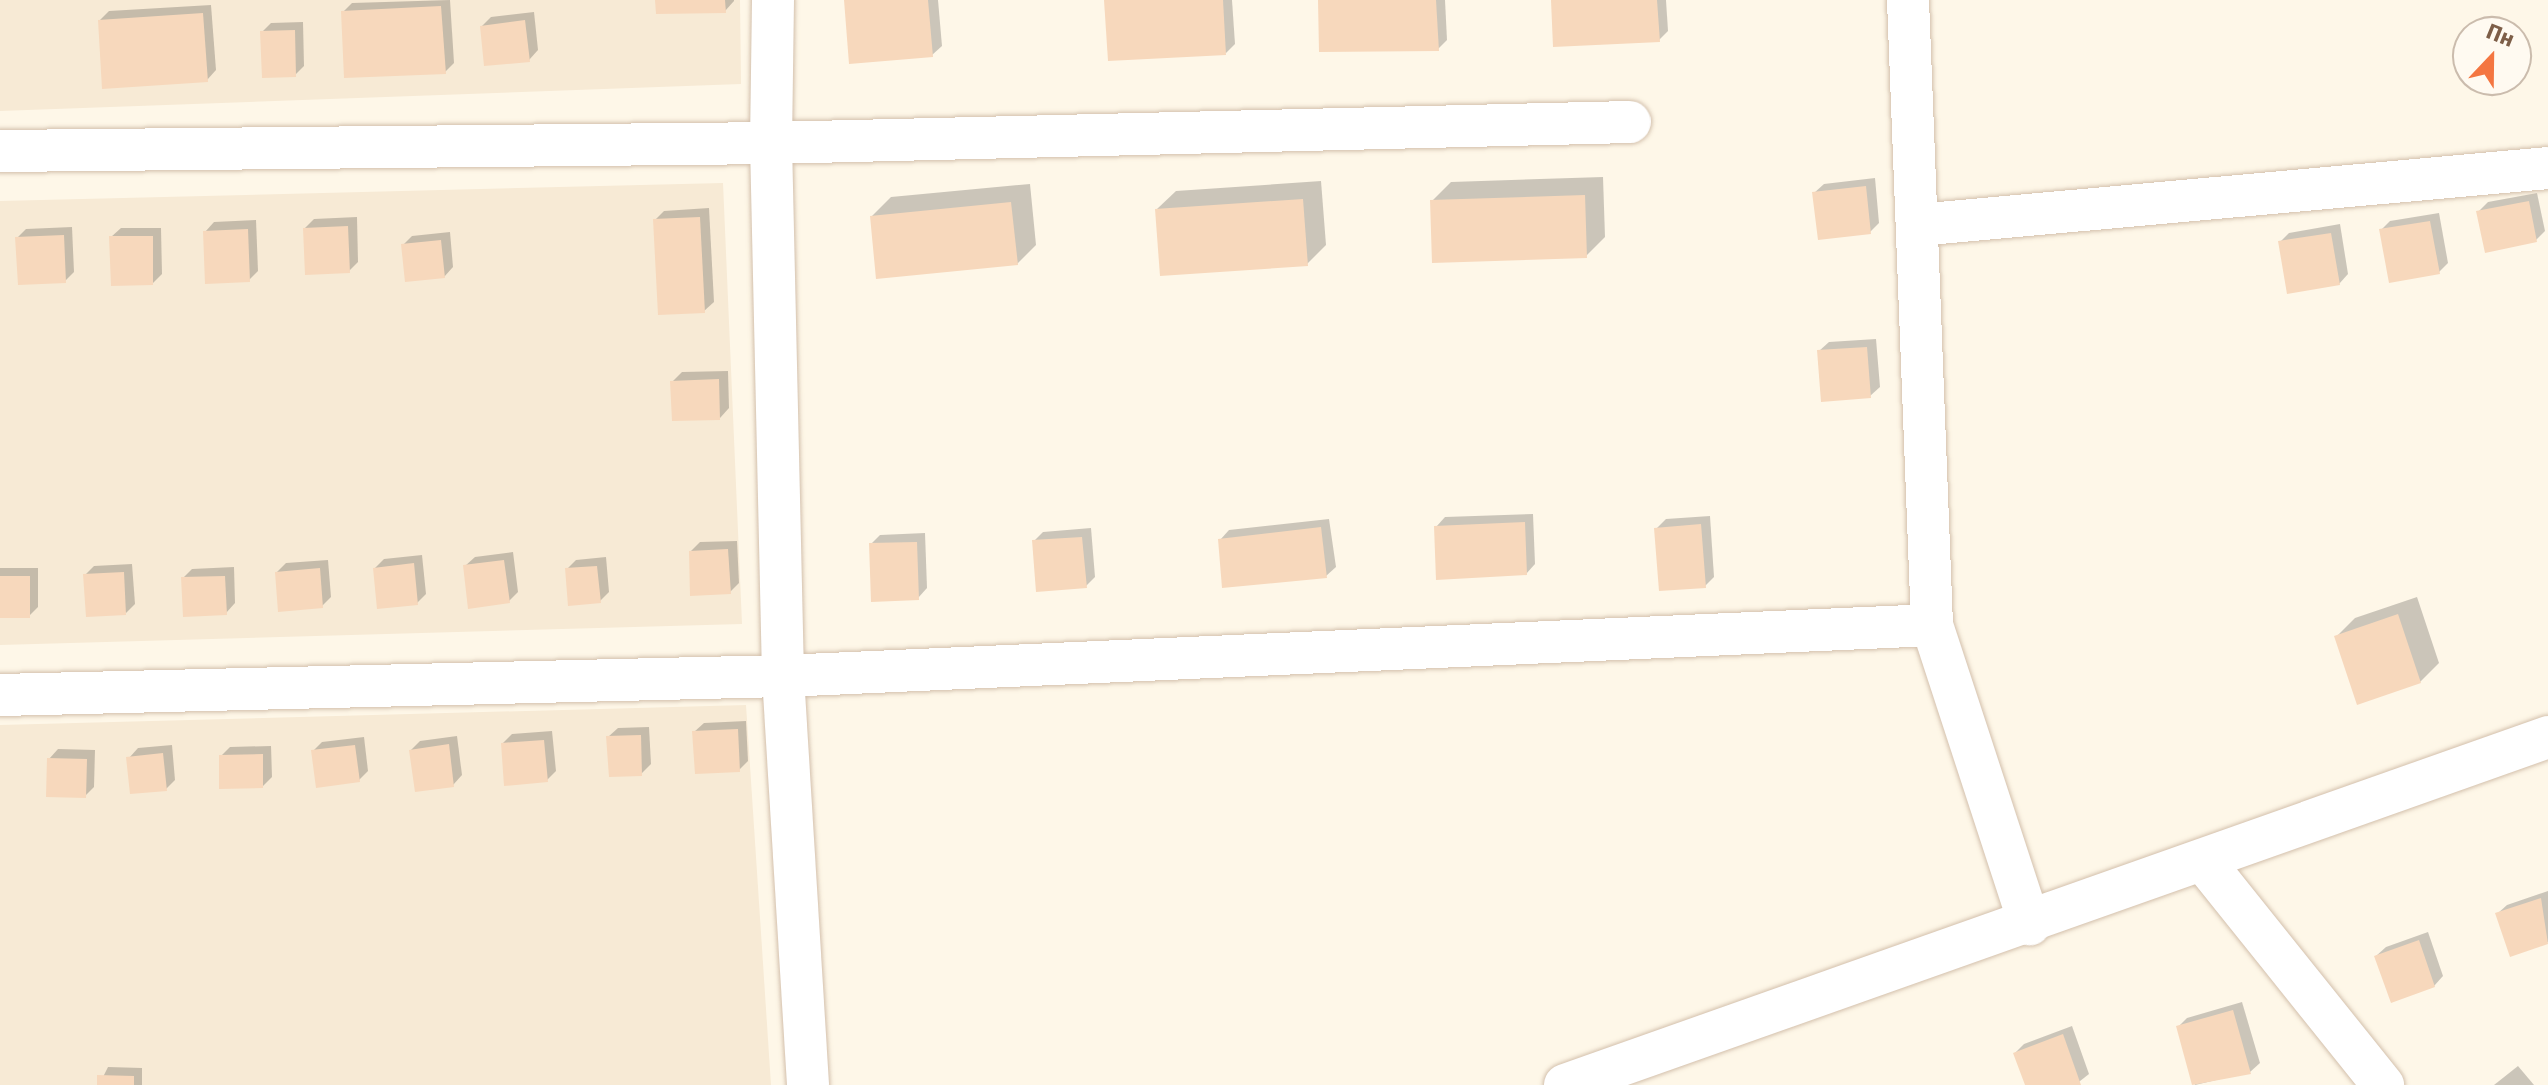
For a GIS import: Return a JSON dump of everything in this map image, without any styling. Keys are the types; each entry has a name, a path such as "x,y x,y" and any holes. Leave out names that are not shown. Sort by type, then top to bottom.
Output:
{"street":[{"path":"773,0 771,143 783,676 808,1085"},
{"path":"1908,0 1932,625 2030,924"},
{"path":"0,151 771,143 1630,122"},
{"path":"1917,225 2548,168"},
{"path":"0,695 783,676 1932,625"},
{"path":"1565,1085 2205,863 2548,737"},
{"path":"2205,863 2383,1085"}],"shaded area":[{"path":"0,0 740,0 741,84 0,111"},
{"path":"723,183 742,624 0,645 0,201"},
{"path":"746,705 771,1085 0,1085 0,725"}],"building":[{"path":"655,0 725,0 726,13 656,14"},
{"path":"844,0 928,0 933,57 849,64"},
{"path":"1104,0 1223,0 1226,55 1108,61"},
{"path":"1318,0 1436,0 1439,51 1319,52"},
{"path":"1551,0 1657,0 1660,42 1553,47"},
{"path":"441,6 446,74 344,78 341,11"},
{"path":"203,13 208,82 102,89 98,20"},
{"path":"525,20 530,62 484,66 480,26"},
{"path":"295,30 296,77 262,78 260,31"},
{"path":"1866,186 1871,234 1818,240 1812,192"},
{"path":"1585,195 1587,258 1432,263 1430,200"},
{"path":"1303,199 1308,266 1160,276 1155,209"},
{"path":"2529,201 2537,242 2485,253 2476,211"},
{"path":"1011,202 1018,265 876,279 870,216"},
{"path":"700,217 705,313 658,315 653,219"},
{"path":"2430,221 2440,274 2389,283 2379,229"},
{"path":"348,226 350,273 305,275 303,228"},
{"path":"248,229 250,282 205,284 203,231"},
{"path":"2331,233 2340,285 2287,294 2278,241"},
{"path":"64,235 66,283 18,285 15,237"},
{"path":"109,236 153,236 153,285 111,286"},
{"path":"441,240 445,278 405,282 401,244"},
{"path":"1867,347 1871,398 1821,402 1817,350"},
{"path":"719,379 720,420 672,421 670,381"},
{"path":"1525,522 1527,575 1436,580 1434,526"},
{"path":"1701,524 1706,588 1659,591 1654,528"},
{"path":"1321,527 1327,578 1222,588 1218,539"},
{"path":"1082,537 1087,588 1036,592 1032,540"},
{"path":"917,542 919,600 871,602 869,543"},
{"path":"728,549 731,594 690,596 689,551"},
{"path":"504,560 510,603 468,609 463,565"},
{"path":"414,563 418,605 377,609 373,568"},
{"path":"597,566 601,603 568,606 565,568"},
{"path":"320,568 323,608 278,612 275,572"},
{"path":"124,572 126,615 86,617 83,574"},
{"path":"0,576 30,576 30,618 0,618"},
{"path":"225,576 227,615 183,617 181,577"},
{"path":"2398,614 2421,683 2357,705 2334,636"},
{"path":"738,729 740,772 695,774 692,731"},
{"path":"641,735 642,776 609,777 606,736"},
{"path":"544,740 548,782 504,786 501,743"},
{"path":"449,744 454,787 415,792 409,750"},
{"path":"355,745 360,782 316,788 311,750"},
{"path":"163,753 167,791 130,794 126,757"},
{"path":"263,754 263,788 219,789 219,755"},
{"path":"47,758 87,759 86,798 46,797"},
{"path":"2541,898 2548,944 2510,957 2495,913"},
{"path":"2419,940 2435,987 2391,1003 2374,956"},
{"path":"2233,1010 2251,1074 2192,1085 2176,1026"},
{"path":"2063,1034 2081,1085 2025,1085 2013,1053"},
{"path":"97,1075 134,1076 134,1085 97,1085"}]}
